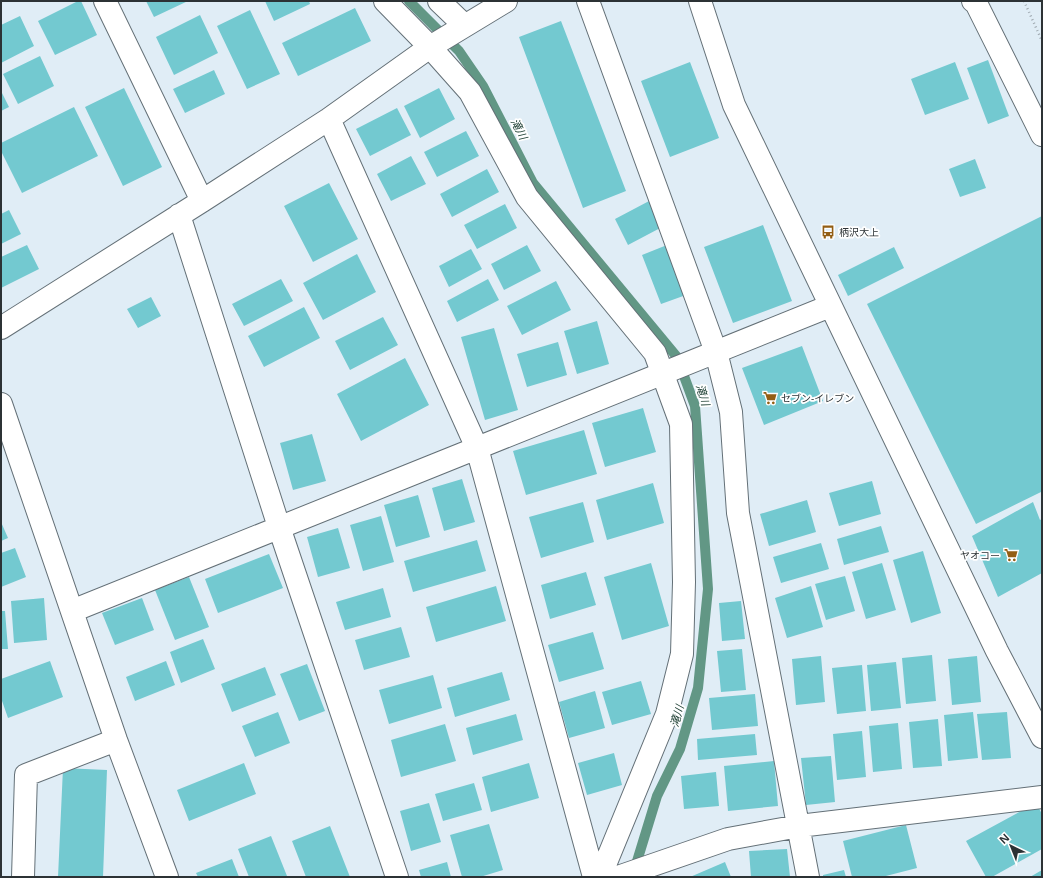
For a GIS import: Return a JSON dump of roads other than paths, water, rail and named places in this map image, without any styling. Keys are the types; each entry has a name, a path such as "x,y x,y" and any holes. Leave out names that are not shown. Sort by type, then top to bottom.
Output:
{"street":[{"path":"105,1 202,201"},
{"path":"385,1 430,47 470,92 527,197 655,353 681,424 684,582 682,654 667,714 600,877"},
{"path":"439,1 464,25"},
{"path":"1,328 329,119 430,47 464,25 506,1"},
{"path":"588,1 716,352 731,412 738,513 808,877"},
{"path":"700,1 734,105 997,651 1042,737"},
{"path":"973,1 976,3 1042,135"},
{"path":"329,119 477,448 594,877"},
{"path":"180,215 279,527 397,877"},
{"path":"72,611 830,306"},
{"path":"1,404 116,740 167,877"},
{"path":"23,877 26,775 116,740"},
{"path":"618,877 728,840 799,826 1042,797"}],"waterway":[{"name":"滝川","path":"409,1 459,51 483,86 533,183 677,357 695,406 708,589 698,688 680,749 657,796 634,871"}],"place":[{"name":"柄沢大上","path":"828,232"},
{"name":"セブン-イレブン","path":"770,398"},
{"name":"ヤオコー","path":"1011,555"}]}
